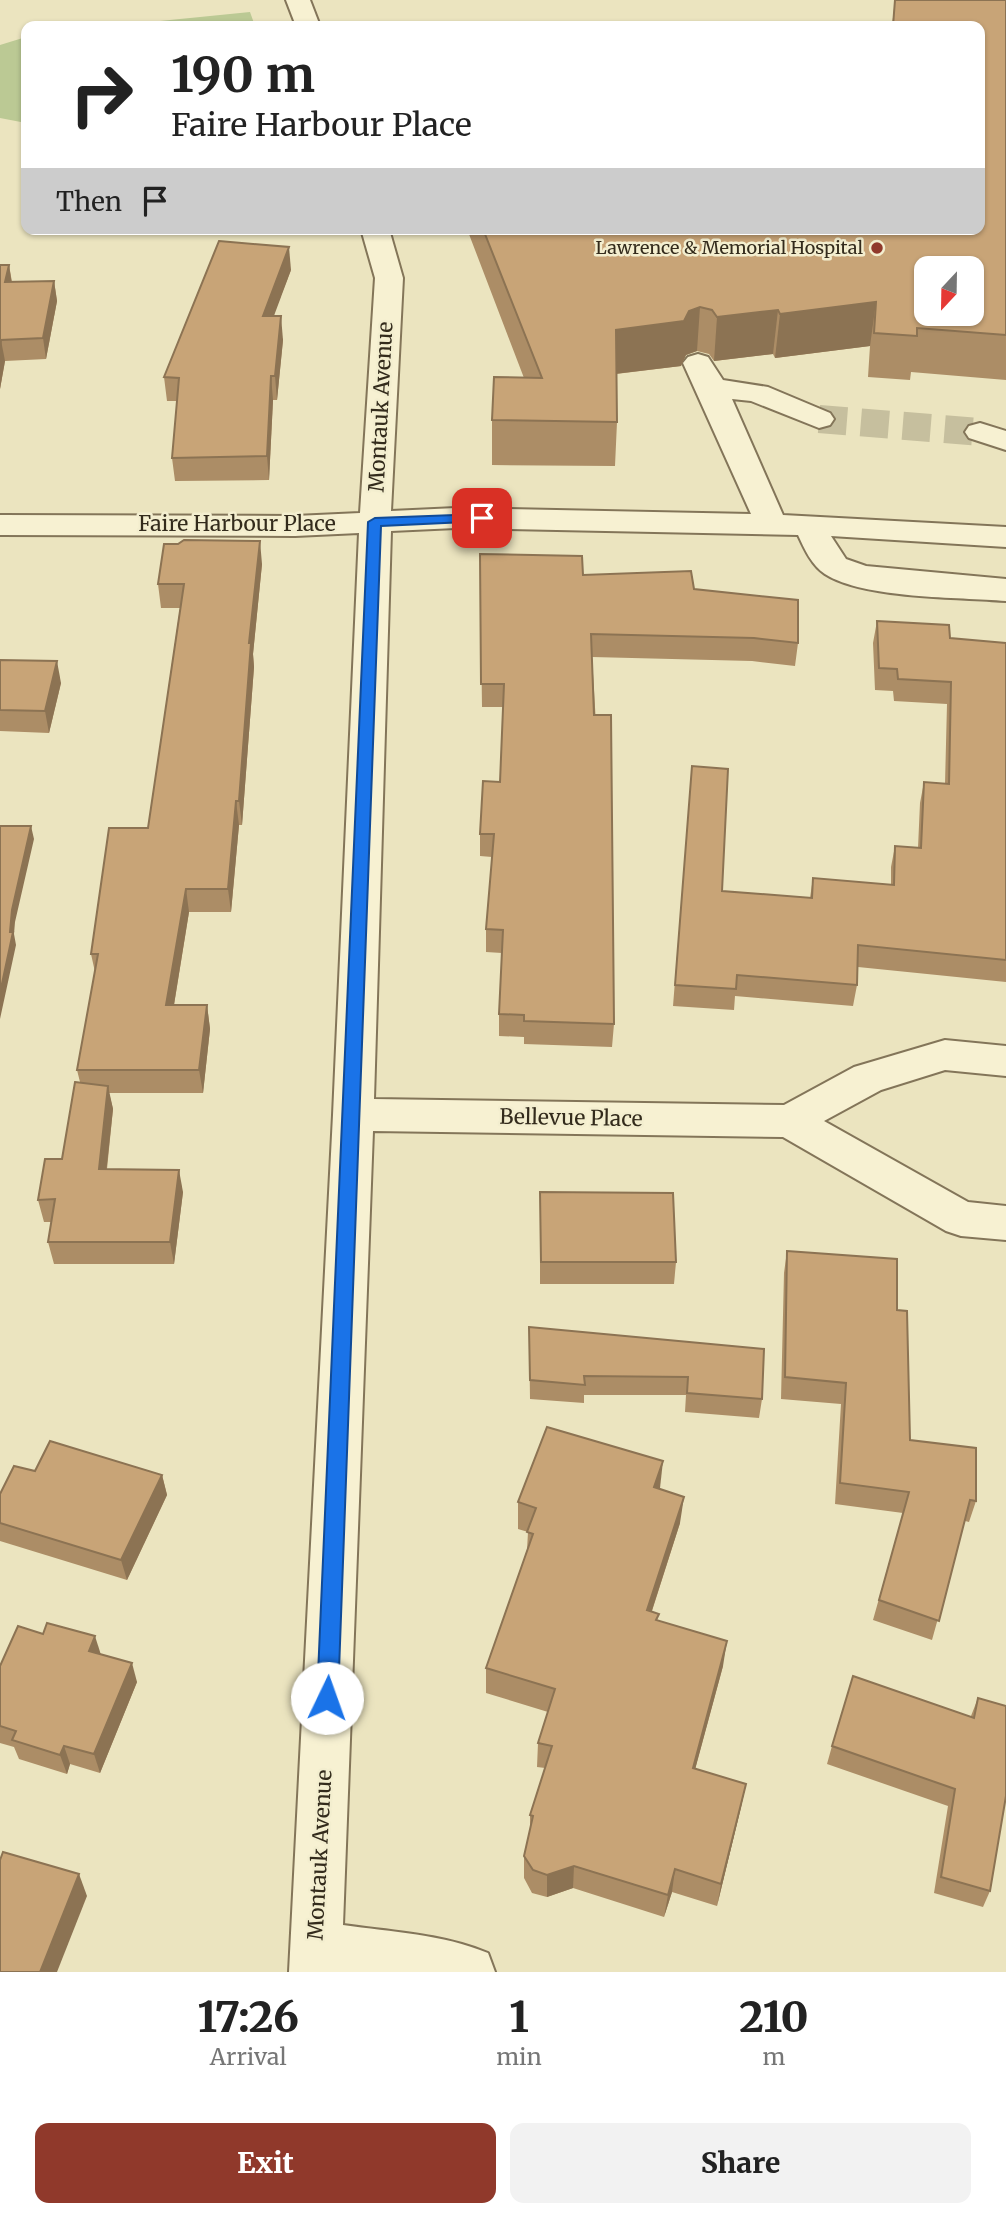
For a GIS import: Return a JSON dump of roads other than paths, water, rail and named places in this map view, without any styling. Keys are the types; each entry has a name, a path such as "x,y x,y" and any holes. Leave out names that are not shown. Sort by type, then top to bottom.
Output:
{"street":[{"path":"298,0 306,21"},
{"name":"Montauk Avenue","path":"316,1960 353,1115 375,522 388,278 377,235"},
{"path":"771,524 705,376 757,393 819,419"},
{"name":"Faire Harbour Place","path":"0,525 295,526 456,517 810,525 1006,537"},
{"path":"810,525 822,551 838,568 885,580 1006,590"},
{"name":"Bellevue Place","path":"789,1121 867,1078 946,1055 1006,1061"},
{"name":"Bellevue Place","path":"353,1115 789,1121 961,1219 1006,1223"},
{"path":"316,1960 446,1965 469,1972"}],"tunnel":[{"path":"819,419 980,432"}],"place":[{"name":"Lawrence & Memorial Hospital","path":"877,248"}]}
